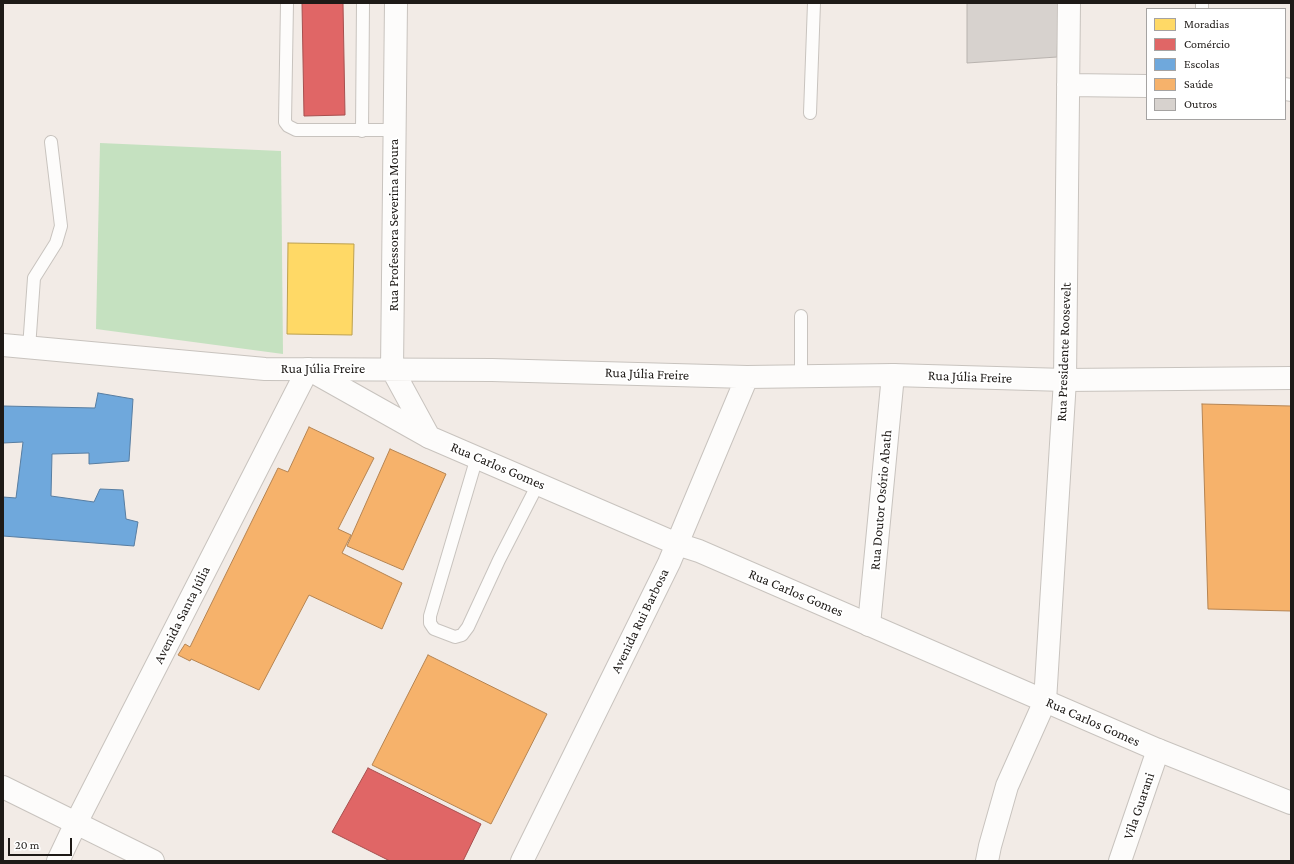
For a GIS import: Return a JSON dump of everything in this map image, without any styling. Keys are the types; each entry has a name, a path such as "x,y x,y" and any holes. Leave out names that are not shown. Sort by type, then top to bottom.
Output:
{"main road":[{"name":"Rua Professora Severina Moura","path":"396,3 392,369 429,437"},
{"name":"Rua Presidente Roosevelt","path":"1045,701 1065,380 1069,3"},
{"path":"1068,85 1146,86"},
{"name":"Rua Júlia Freire","path":"3,345 265,369 492,370 747,377 893,375 1065,380 1291,378"},
{"name":"Rua Carlos Gomes","path":"308,369 429,437 677,544 699,551 1158,750 1291,803"},
{"name":"Avenida Santa Júlia","path":"58,861 308,369"},
{"name":"Rua Doutor Osório Abath","path":"869,625 893,375"},
{"name":"Avenida Rui Barbosa","path":"522,861 665,570 691,513 747,377"},
{"path":"987,861 1007,786 1045,701"},
{"name":"Vila Guarani","path":"1120,861 1158,750"},
{"path":"3,787 153,861"}],"lane":[{"path":"287,3 285,122 288,126 296,130 394,130"},
{"path":"362,131 363,3"},
{"path":"810,112 814,3"},
{"path":"29,348 34,278 56,243 61,226 51,142"},
{"path":"801,316 801,377"},
{"path":"477,457 430,616 430,623 434,629 455,637 462,635 468,627 538,484"}],"green space":[{"path":"100,143 281,151 283,354 96,329"}],"building: Moradias":[{"path":"288,243 354,244 352,335 287,334"}],"building: Comércio":[{"path":"302,3 343,3 345,115 304,116"},
{"path":"368,768 481,824 463,861 390,861 332,832"}],"building: Escolas":[{"path":"98,393 133,399 129,461 89,464 89,453 52,454 51,496 94,502 100,489 123,490 126,519 138,522 134,546 3,536 3,497 16,498 23,442 3,443 3,406 95,408"}],"building: Saúde":[{"path":"1202,404 1291,406 1291,611 1208,609"},
{"path":"309,427 374,458 338,529 351,535 342,553 402,583 382,629 309,595 259,690 191,659 190,661 178,655 185,644 190,647 278,468 288,472"},
{"path":"390,449 446,474 403,570 347,546"},
{"path":"428,655 547,714 491,824 372,765"}],"building: Outros":[{"path":"967,3 1059,3 1057,57 967,63"}]}
